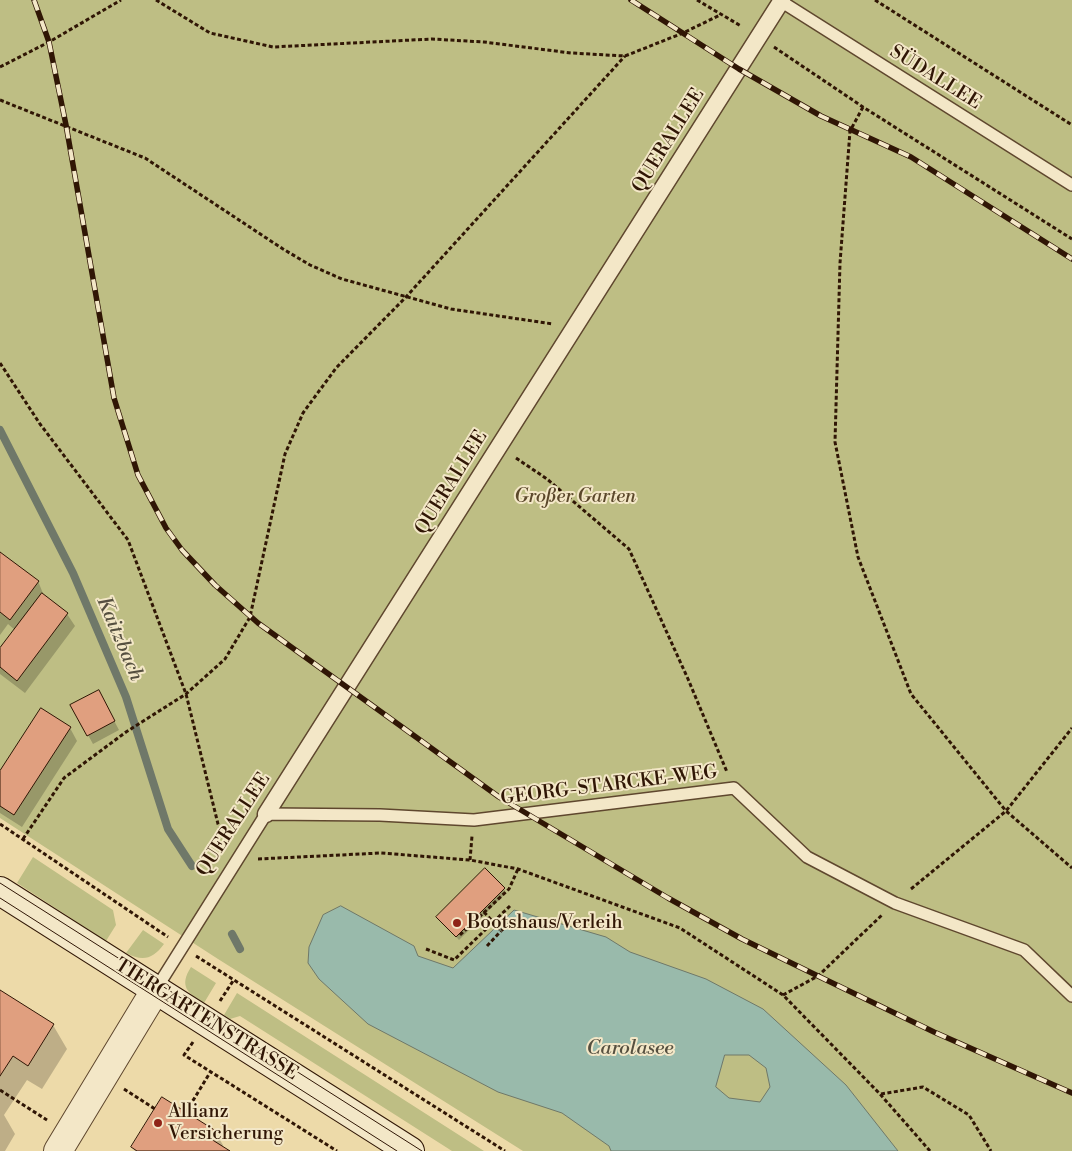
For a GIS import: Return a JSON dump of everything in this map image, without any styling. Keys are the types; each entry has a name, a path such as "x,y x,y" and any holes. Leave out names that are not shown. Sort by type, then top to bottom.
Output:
{"main road":[{"name":"TIERGARTENSTRASSE","path":"0,891 156,989 395,1147"},
{"path":"63,1142 156,989"}],"street":[{"name":"QUERALLEE","path":"266,814 781,0"}],"lane":[{"name":"SÜDALLEE","path":"781,0 1072,185"},
{"name":"GEORG-STARCKE-WEG","path":"266,814 380,815 474,820 734,788 807,857 895,903 1024,950 1072,996"},
{"name":"QUERALLEE","path":"156,989 266,814"}],"path":[{"path":"0,67 49,42 121,0"},
{"path":"156,0 210,33 273,47 432,39 484,42 570,53 626,56 683,33 720,14"},
{"path":"698,0 759,37 864,107 1072,239"},
{"path":"876,0 1072,124"},
{"path":"23,839 64,778 126,732 151,718 186,694 225,659 250,617 285,454 303,413 336,368 405,298 626,56"},
{"path":"0,100 145,158 310,265 342,279 405,298 451,309 575,327"},
{"path":"864,107 850,131 840,263 835,442 858,556 911,694 1006,810 1072,868"},
{"path":"0,363 40,424 128,540 186,694 218,824 235,861 381,853 470,860 518,869 680,928 782,995 880,1094 930,1151"},
{"path":"499,446 547,479 629,549 688,679 734,788"},
{"path":"782,995 818,976 895,903 1006,810 1072,728"},
{"path":"470,860 474,820"},
{"path":"0,824 233,981 505,1151"},
{"path":"460,935 509,889 518,869"},
{"path":"426,949 454,960 510,906"},
{"path":"484,912 501,931"},
{"path":"487,946 514,919"},
{"path":"184,1055 336,1151"},
{"path":"186,1112 211,1071"},
{"path":"104,1076 155,1109"},
{"path":"880,1094 923,1087 970,1115 991,1151"},
{"path":"0,1090 63,1142"}],"green space":[{"name":"Großer Garten","path":"0,0 1072,0 1072,1151 523,1151 218,959 0,818"},
{"path":"33,857 113,910 116,925 106,941 17,883"},
{"path":"143,930 164,944 156,953 147,958 138,958 126,953"},
{"path":"191,967 216,983 204,1003 189,992 185,984"},
{"path":"237,993 484,1151 452,1151 240,1016 230,1019 224,1015"}],"water":[{"name":"Carolasee","path":"341,906 414,946 418,956 453,968 514,910 606,937 630,952 706,979 763,1009 846,1085 898,1151 611,1151 609,1146 562,1113 498,1092 368,1024 319,979 308,963 309,947 323,915","holes":["725,1055 749,1055 766,1068 770,1087 760,1102 729,1098 716,1087"]}],"building":[{"path":"0,552 39,581 10,620 0,612"},
{"path":"42,593 68,613 17,681 0,667 0,648"},
{"path":"99,690 115,721 87,736 70,705"},
{"path":"41,708 71,727 14,815 0,806 0,771"},
{"path":"485,868 505,888 456,937 436,917"},
{"path":"0,990 54,1024 28,1066 13,1056 0,1076"},
{"path":"162,1097 216,1131 211,1139 230,1151 137,1151 131,1147"}],"waterway":[{"name":"Kaitzbach","path":"0,430 73,573 126,697 168,829 192,866"},
{"name":"Kaitzbach","path":"232,934 240,949"}],"tram line":[{"path":"0,883 422,1151"},
{"path":"0,898 397,1151"}],"railway":[{"path":"34,0 49,42 66,125 114,398 138,475 166,528 182,550 215,585 258,623 499,797 668,898 742,939 934,1032 1072,1093"},
{"path":"631,0 739,69 821,116 911,157 1072,259"}],"place":[{"name":"Bootshaus/Verleih","path":"457,923"},
{"name":"Allianz Versicherung","path":"158,1123"}]}
